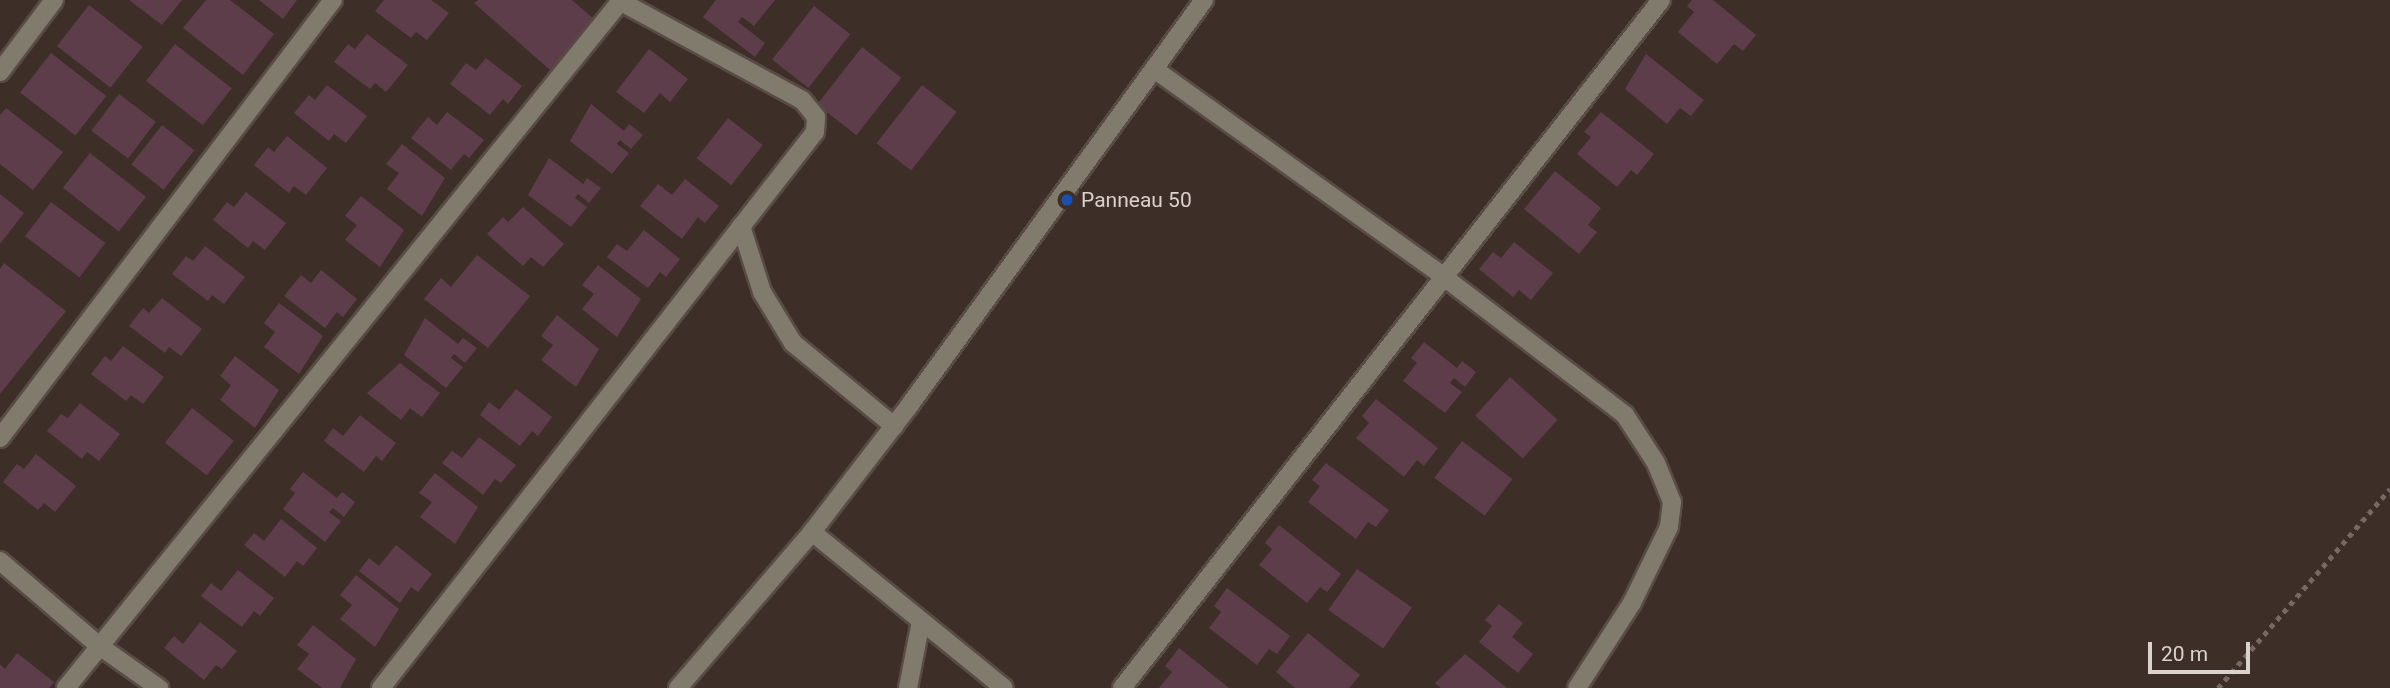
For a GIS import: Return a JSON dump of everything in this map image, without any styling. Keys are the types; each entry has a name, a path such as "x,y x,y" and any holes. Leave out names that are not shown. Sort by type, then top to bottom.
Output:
{"street":[{"path":"0,72 54,0"},
{"path":"0,438 333,0"},
{"path":"678,688 812,532 894,426 1204,0"},
{"path":"1122,688 1661,0"},
{"path":"66,688 97,646 619,1 803,100 816,117 815,132 382,688"},
{"path":"1154,69 1444,277 1625,415 1657,463 1672,502 1669,527 1632,603 1577,688"},
{"path":"741,226 762,292 793,343 894,426"},
{"path":"812,532 1004,688"},
{"path":"0,561 97,646 159,688"},
{"path":"908,688 921,621"}],"path":[{"path":"2218,688 2390,489"}],"building":[{"path":"129,0 182,0 162,25"},
{"path":"206,0 230,0 274,34 243,75 183,28"},
{"path":"259,0 297,0 283,19"},
{"path":"384,0 431,0 449,13 427,40 416,32 411,38 375,11"},
{"path":"478,0 572,0 595,20 550,70 474,3"},
{"path":"716,0 775,0 754,26 742,17 738,22 765,43 755,57 703,17"},
{"path":"1692,0 1713,0 1756,35 1743,51 1734,44 1717,64 1678,32 1694,12 1687,6"},
{"path":"89,5 143,47 111,88 57,46"},
{"path":"814,6 850,34 808,88 772,60"},
{"path":"367,34 408,65 386,92 375,83 370,89 334,62 348,44 355,49"},
{"path":"175,44 232,88 203,125 146,81"},
{"path":"862,47 901,78 856,135 817,105"},
{"path":"649,49 688,79 670,102 660,93 644,113 616,92"},
{"path":"51,53 106,96 75,135 20,92"},
{"path":"1646,54 1704,100 1691,116 1680,108 1667,124 1625,89"},
{"path":"486,58 522,86 508,104 503,99 490,115 450,84 466,63 476,70"},
{"path":"327,85 367,116 346,143 334,134 329,141 294,113 309,95 315,100"},
{"path":"922,85 957,112 911,170 876,143"},
{"path":"119,94 156,122 128,158 91,131"},
{"path":"591,104 624,131 629,124 643,135 631,149 620,140 617,144 629,153 612,174 570,141"},
{"path":"6,108 63,152 33,190 0,164 0,115"},
{"path":"447,112 484,140 469,158 464,154 451,170 411,138 428,117 437,125"},
{"path":"1601,112 1654,154 1637,175 1631,170 1617,187 1577,154 1591,137 1584,132"},
{"path":"728,118 763,145 731,185 697,158"},
{"path":"162,125 194,150 164,190 131,164"},
{"path":"287,136 327,168 306,195 294,186 289,193 254,165 268,147 274,152"},
{"path":"402,144 445,178 422,216 387,189 399,173 386,164"},
{"path":"90,153 146,197 119,231 63,188"},
{"path":"549,158 583,184 587,178 601,188 589,203 578,194 575,198 587,207 571,227 528,195"},
{"path":"1555,171 1601,208 1588,225 1597,232 1579,254 1524,209"},
{"path":"685,179 719,206 705,223 698,217 682,239 640,206 658,184 672,195"},
{"path":"246,192 286,223 265,250 253,241 248,248 213,220 227,202 234,207"},
{"path":"0,194 24,213 0,244"},
{"path":"361,196 404,230 380,267 345,240 357,225 345,216"},
{"path":"51,202 105,243 79,277 25,236"},
{"path":"523,207 564,244 543,267 531,257 523,266 487,234 503,217 508,222"},
{"path":"644,230 680,259 666,277 660,272 648,288 607,257 617,244 627,251"},
{"path":"1514,242 1553,273 1531,300 1519,290 1513,297 1479,269 1493,252 1501,258"},
{"path":"205,246 245,277 224,304 212,295 208,301 172,274 186,256 193,261"},
{"path":"477,255 530,296 488,348 424,299 441,278 451,287"},
{"path":"4,263 66,311 0,394 0,269"},
{"path":"598,265 641,299 617,337 582,309 594,294 582,285"},
{"path":"321,270 357,299 343,317 337,312 325,328 284,296 301,275 311,283"},
{"path":"162,298 202,329 181,356 169,347 165,353 129,326 143,308 149,313"},
{"path":"279,303 323,336 299,374 264,347 275,332 264,323"},
{"path":"557,315 599,349 576,387 541,360 553,345 541,336"},
{"path":"425,318 458,344 463,338 477,348 465,363 454,354 451,358 463,367 446,388 404,355"},
{"path":"1424,342 1457,368 1462,361 1476,372 1465,387 1454,378 1450,383 1462,392 1445,413 1403,381 1417,363 1411,358"},
{"path":"123,346 164,377 143,404 131,395 126,401 91,374 105,356 111,361"},
{"path":"235,356 279,390 255,428 220,400 231,385 220,376"},
{"path":"400,363 440,393 422,417 410,408 401,420 367,393"},
{"path":"1510,377 1558,420 1523,458 1475,416"},
{"path":"516,389 552,417 538,436 532,431 520,446 480,415 489,402 499,410"},
{"path":"1376,399 1438,448 1424,466 1417,460 1404,477 1356,438 1369,423 1362,416"},
{"path":"80,403 120,434 99,461 87,452 82,459 47,431 61,414 68,418"},
{"path":"192,408 234,441 207,475 165,443"},
{"path":"360,415 396,443 382,461 376,456 364,472 324,441 333,428 343,436"},
{"path":"479,437 516,465 501,483 495,479 483,495 442,463 452,451 462,458"},
{"path":"1462,441 1512,479 1485,516 1434,478"},
{"path":"36,454 76,486 55,512 44,503 38,510 3,482 17,464 24,469"},
{"path":"1326,463 1389,510 1376,527 1368,522 1356,539 1308,502 1320,486 1312,480"},
{"path":"303,472 337,498 342,492 355,502 344,517 333,508 329,512 341,521 325,542 283,509 295,493 290,489"},
{"path":"435,473 478,507 455,544 420,517 432,502 419,493"},
{"path":"281,519 317,548 303,566 297,561 285,577 244,545 254,533 264,541"},
{"path":"1279,525 1341,574 1327,592 1320,587 1307,603 1259,565 1272,549 1265,543"},
{"path":"396,545 432,574 418,592 411,587 400,603 359,571 369,558 379,566"},
{"path":"1357,569 1412,607 1383,648 1328,610"},
{"path":"238,570 274,598 260,616 254,611 242,627 201,596 211,583 221,591"},
{"path":"356,575 399,609 375,647 340,619 352,605 340,595"},
{"path":"1227,588 1290,636 1277,654 1269,649 1257,665 1209,628 1221,612 1214,606"},
{"path":"1499,604 1523,623 1512,637 1533,654 1518,673 1479,642 1492,626 1485,620"},
{"path":"200,622 237,651 222,669 216,665 204,680 164,648 174,636 183,644"},
{"path":"313,625 356,659 340,688 322,688 297,669 309,654 297,645"},
{"path":"1308,633 1360,675 1349,688 1295,688 1276,672"},
{"path":"1179,648 1229,688 1159,688 1172,672 1165,666"},
{"path":"17,653 54,682 49,688 0,688 0,664 5,669"},
{"path":"1465,654 1507,688 1441,688 1435,683"}],"place":[{"name":"Panneau 50","path":"1067,200"}]}
